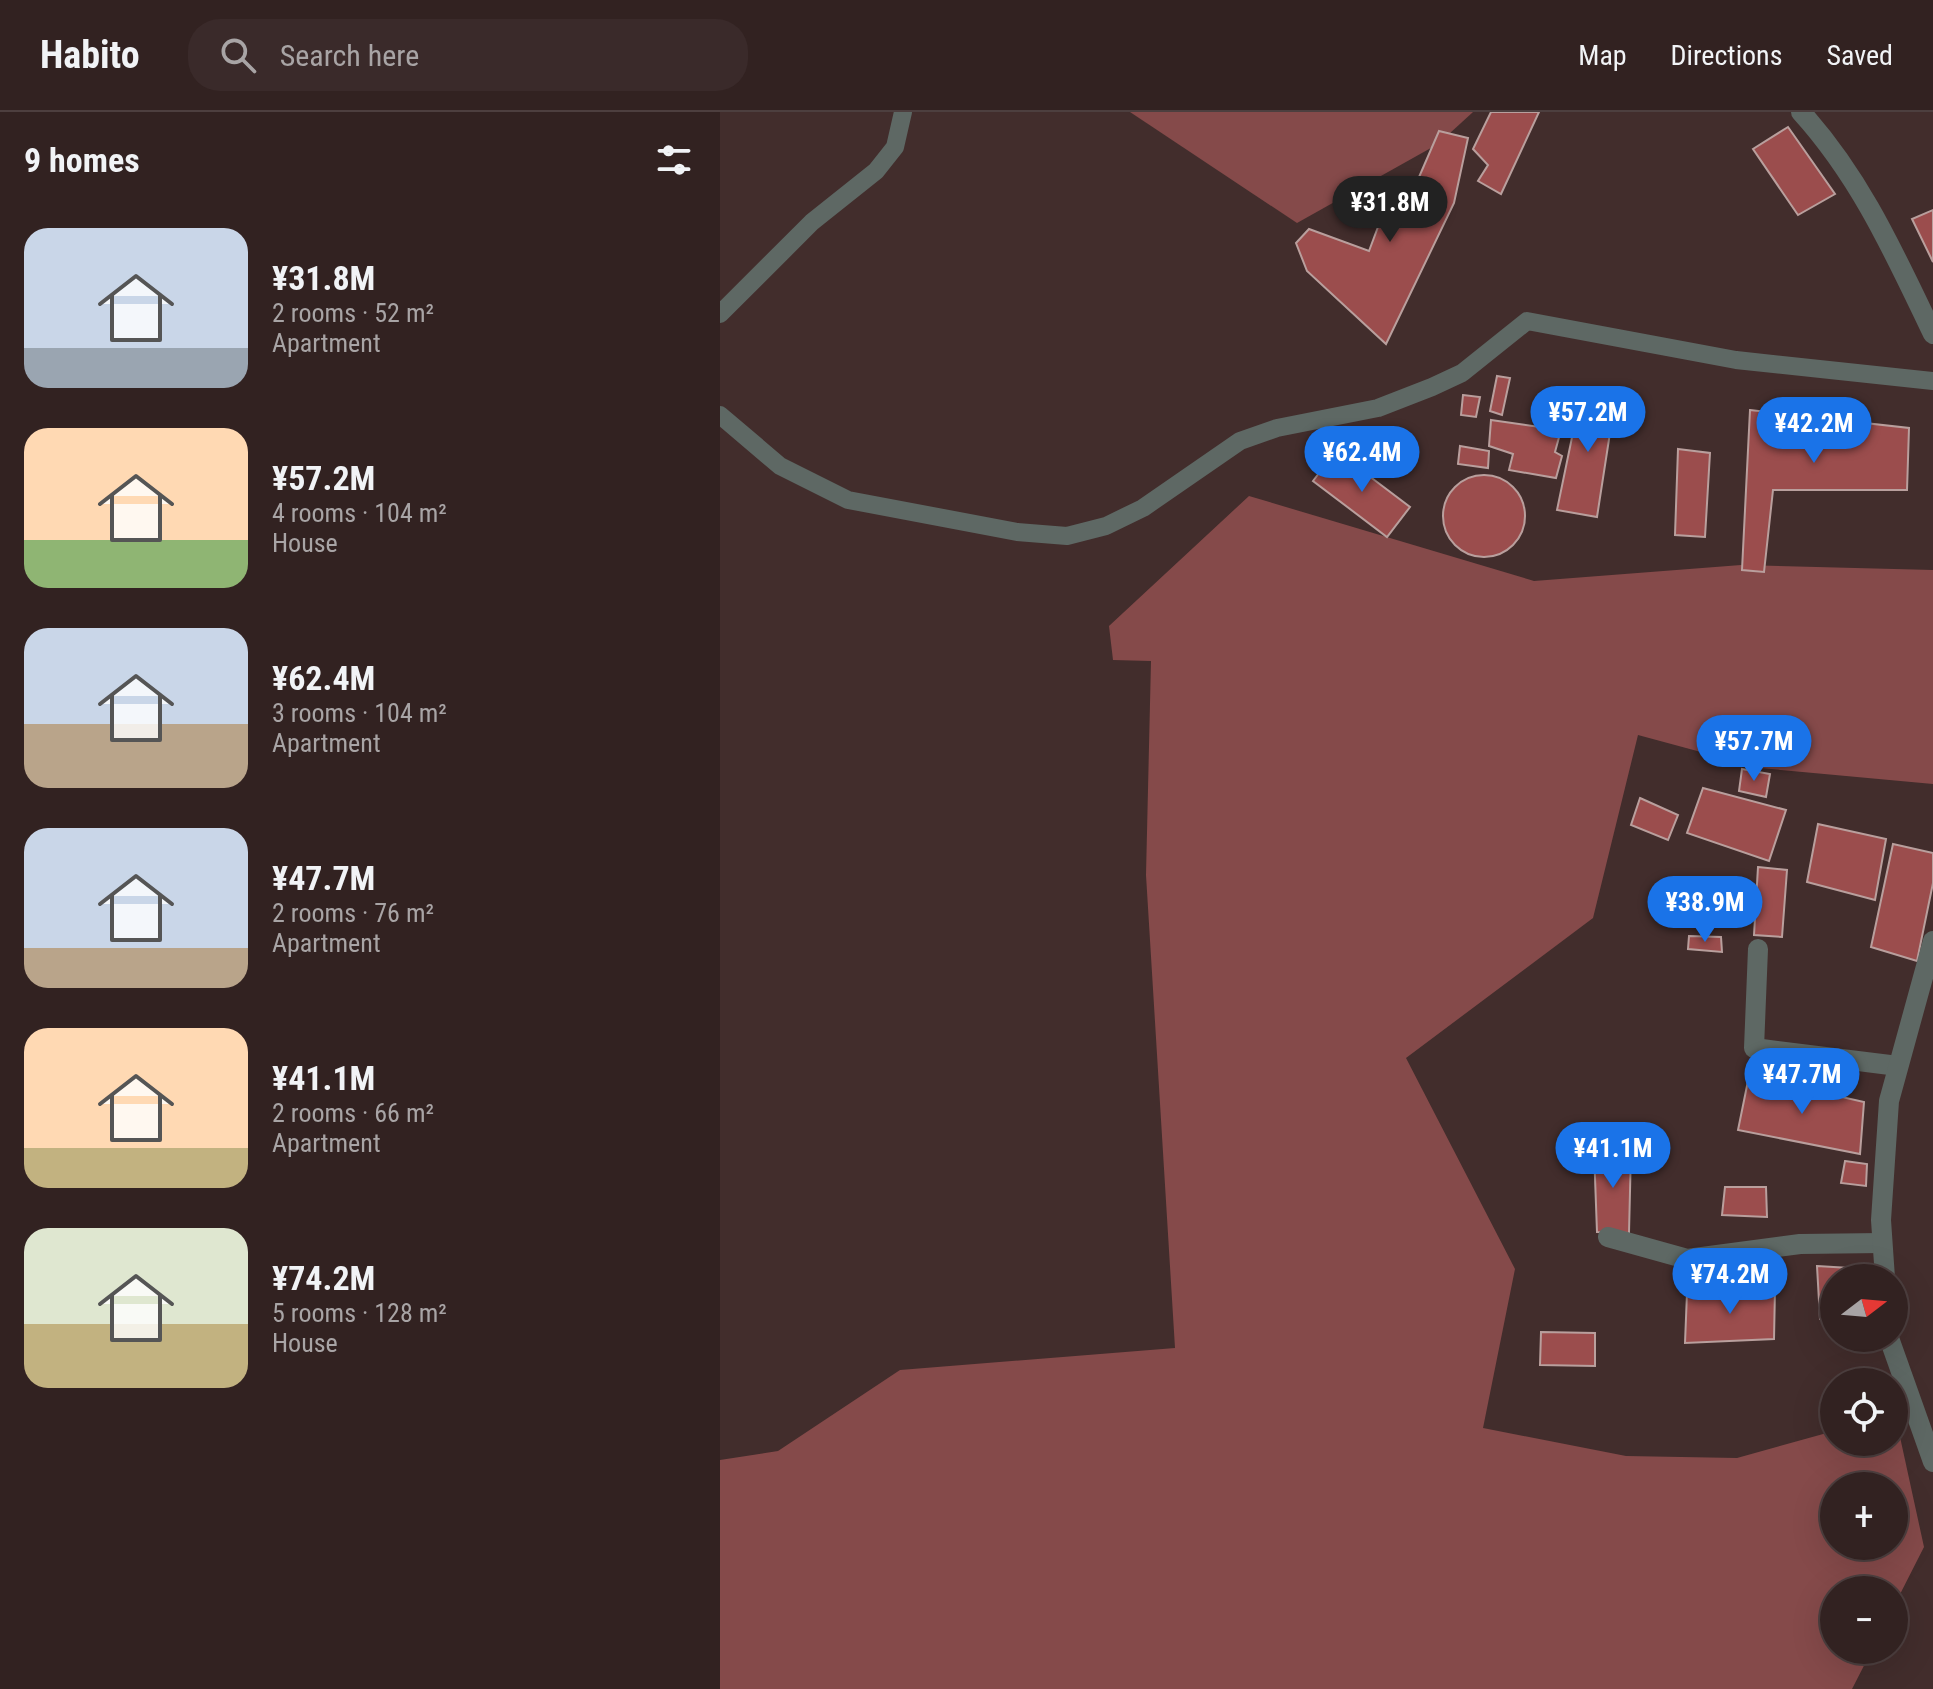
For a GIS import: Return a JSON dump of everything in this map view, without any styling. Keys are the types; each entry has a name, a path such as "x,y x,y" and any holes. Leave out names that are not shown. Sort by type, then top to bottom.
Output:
{"street":[{"path":"1801,112 1828,142 1876,214 1933,334"},
{"path":"1884,1264 1882,1243 1889,1101 1933,941"},
{"path":"1758,949 1754,1048 1898,1066"},
{"path":"1608,1237 1687,1259 1800,1244 1882,1243"},
{"path":"1894,1352 1933,1462"}],"lane":[{"path":"720,314 812,222 876,171 895,147 903,112"},
{"path":"720,415 780,466 848,500 1017,532 1067,536 1106,526 1143,508 1249,438 1277,428 1378,408 1462,373 1527,321 1736,360 1933,381"}],"shaded area":[{"path":"1130,112 1473,112 1438,144 1297,223"},
{"path":"1249,496 1534,581 1741,565 1933,570 1933,784 1760,768 1638,735 1593,918 1406,1058 1515,1269 1483,1428 1626,1456 1737,1458 1820,1435 1820,1456 1904,1456 1908,1472 1820,1472 1820,1560 1908,1560 1908,1474 1924,1547 1908,1578 1908,1576 1820,1576 1820,1664 1865,1664 1852,1689 720,1689 720,1460 778,1451 900,1370 1175,1348 1146,875 1151,661 1113,660 1109,626"}],"building":[{"path":"1491,112 1539,112 1501,194 1478,181 1488,165 1473,149"},
{"path":"1788,127 1835,194 1798,215 1753,149"},
{"path":"1439,131 1468,138 1454,203 1386,344 1307,271 1296,243 1309,229 1369,251 1387,203 1413,191"},
{"path":"1933,210 1933,262 1912,219"},
{"path":"1497,376 1510,378 1502,415 1490,411"},
{"path":"1582,389 1616,394 1597,517 1557,510"},
{"path":"1463,395 1480,397 1476,417 1461,415"},
{"path":"1750,410 1909,428 1907,490 1773,490 1764,572 1742,570"},
{"path":"1491,420 1561,430 1555,452 1562,456 1556,478 1509,470 1513,454 1489,446"},
{"path":"1460,446 1489,451 1488,468 1458,464"},
{"path":"1678,449 1710,453 1705,537 1675,535"},
{"path":"1336,451 1410,507 1387,537 1313,481"},
{"path":"1476,475 1492,475 1507,482 1518,493 1525,516 1522,532 1513,545 1492,557 1476,557 1461,550 1450,539 1443,524 1443,508 1450,493 1461,482"},
{"path":"1742,769 1770,774 1766,797 1739,791"},
{"path":"1703,788 1786,810 1769,861 1687,833"},
{"path":"1640,798 1678,815 1668,840 1631,825"},
{"path":"1818,824 1886,839 1875,900 1807,882"},
{"path":"1893,844 1933,853 1933,883 1917,961 1871,947"},
{"path":"1758,867 1787,870 1782,937 1754,935"},
{"path":"1689,936 1721,937 1722,952 1688,949"},
{"path":"1749,1076 1864,1102 1860,1154 1738,1130"},
{"path":"1594,1150 1631,1150 1629,1233 1597,1232"},
{"path":"1845,1161 1867,1164 1866,1186 1841,1183"},
{"path":"1725,1187 1766,1187 1767,1217 1722,1215"},
{"path":"1817,1266 1820,1266 1820,1319"},
{"path":"1775,1288 1774,1339 1685,1343 1687,1293"},
{"path":"1541,1332 1595,1333 1595,1366 1540,1365"}]}
